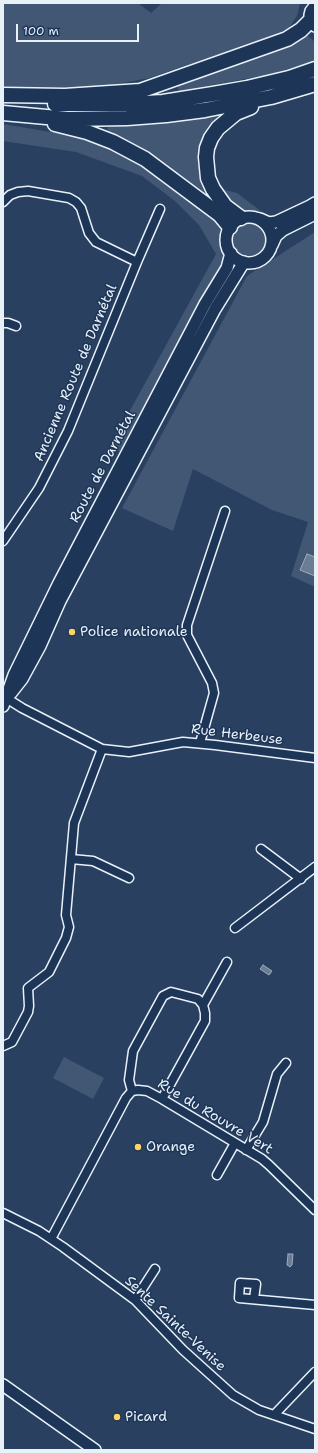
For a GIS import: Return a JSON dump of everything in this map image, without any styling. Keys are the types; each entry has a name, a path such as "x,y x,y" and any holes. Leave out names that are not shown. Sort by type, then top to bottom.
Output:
{"highway":[{"path":"3,95 65,96 140,91 287,39 313,23"},
{"path":"3,100 69,105 162,102 247,88 289,78 315,69"},
{"path":"3,113 31,117 103,119 166,115 205,110 271,97 315,84"},
{"path":"236,223 212,189 206,166 207,148 211,138 218,128 227,120 236,113 271,97"},
{"path":"31,117 87,132 113,142 139,155 169,175 220,215 236,223"}],"main road":[{"path":"313,23 311,10 315,6"},
{"path":"315,203 276,222 269,223 260,219 247,217 236,223 227,240 231,252 234,257 244,262 258,261 264,257 272,246 276,236 283,230 315,214"},
{"path":"260,219 270,230 272,246"},
{"name":"Route de Darnétal","path":"4,700 14,675 59,583 205,304 227,268 231,252"},
{"name":"Route de Darnétal","path":"4,700 22,679 40,646 60,601 215,309 244,262"},
{"path":"3,1385 95,1450"}],"street":[{"path":"4,199 18,192 28,191 69,198 76,202 81,208 89,233 96,242 137,262"},
{"name":"Ancienne Route de Darnétal","path":"3,541 39,488 68,431 160,209"},
{"path":"3,323 16,326"},
{"path":"200,743 214,693 212,682 187,635 188,625 225,512"},
{"name":"Rue Herbeuse","path":"4,700 102,749 129,752 183,742 315,758"},
{"path":"3,1046 12,1042 28,1012 30,1006 28,988 49,972 66,938 69,927 66,915 74,823 102,749"},
{"path":"261,849 301,879"},
{"path":"71,859 93,862 129,878"},
{"path":"235,928 315,867"},
{"path":"203,1005 228,962"},
{"path":"51,1239 126,1098 132,1091 129,1080 133,1051 163,996 171,992 198,1000 203,1005 205,1021 162,1099"},
{"path":"246,1150 263,1122 277,1074 286,1063"},
{"name":"Rue du Rouvre Vert","path":"132,1091 147,1091 246,1150 269,1165 315,1210"},
{"path":"217,1175 235,1144"},
{"name":"Sente Sainte-Venise","path":"3,1214 39,1231 135,1300 183,1350 233,1395 259,1410 315,1429"},
{"path":"135,1300 155,1269"},
{"path":"254,1299 315,1305"},
{"path":"274,1415 315,1372"}],"shaded area":[{"path":"3,3 138,3 151,13 162,3 300,3 297,16 289,28 275,35 149,78 86,90 30,90 3,86"},
{"path":"307,35 315,42 315,60 312,62 267,75 179,91 177,84 295,42"},
{"path":"216,117 222,119 206,146 215,200 213,203 106,135 108,127"},
{"path":"3,124 92,139 129,155 215,218 224,234 226,259 120,452 110,447 216,254 199,225 175,201 142,176 76,152 3,141"},
{"path":"221,189 237,193 262,212 261,216 257,213 240,213 235,211"},
{"path":"246,222 252,222 256,223 263,229 266,239 265,246 259,253 252,256 246,256 242,255 235,249 232,242 232,236 233,232 239,225"},
{"path":"315,232 315,587 291,576 308,522 272,510 193,469 173,531 122,508 247,276"},
{"path":"307,554 315,557 315,576 300,570"},
{"path":"263,965 272,971 269,975 260,969"},
{"path":"64,1057 104,1078 93,1099 53,1078"},
{"path":"288,1254 293,1254 292,1265 290,1267 287,1265"}],"place":[{"name":"Police nationale","path":"72,632"},
{"name":"Orange","path":"138,1147"},
{"name":"Picard","path":"117,1417"}]}
